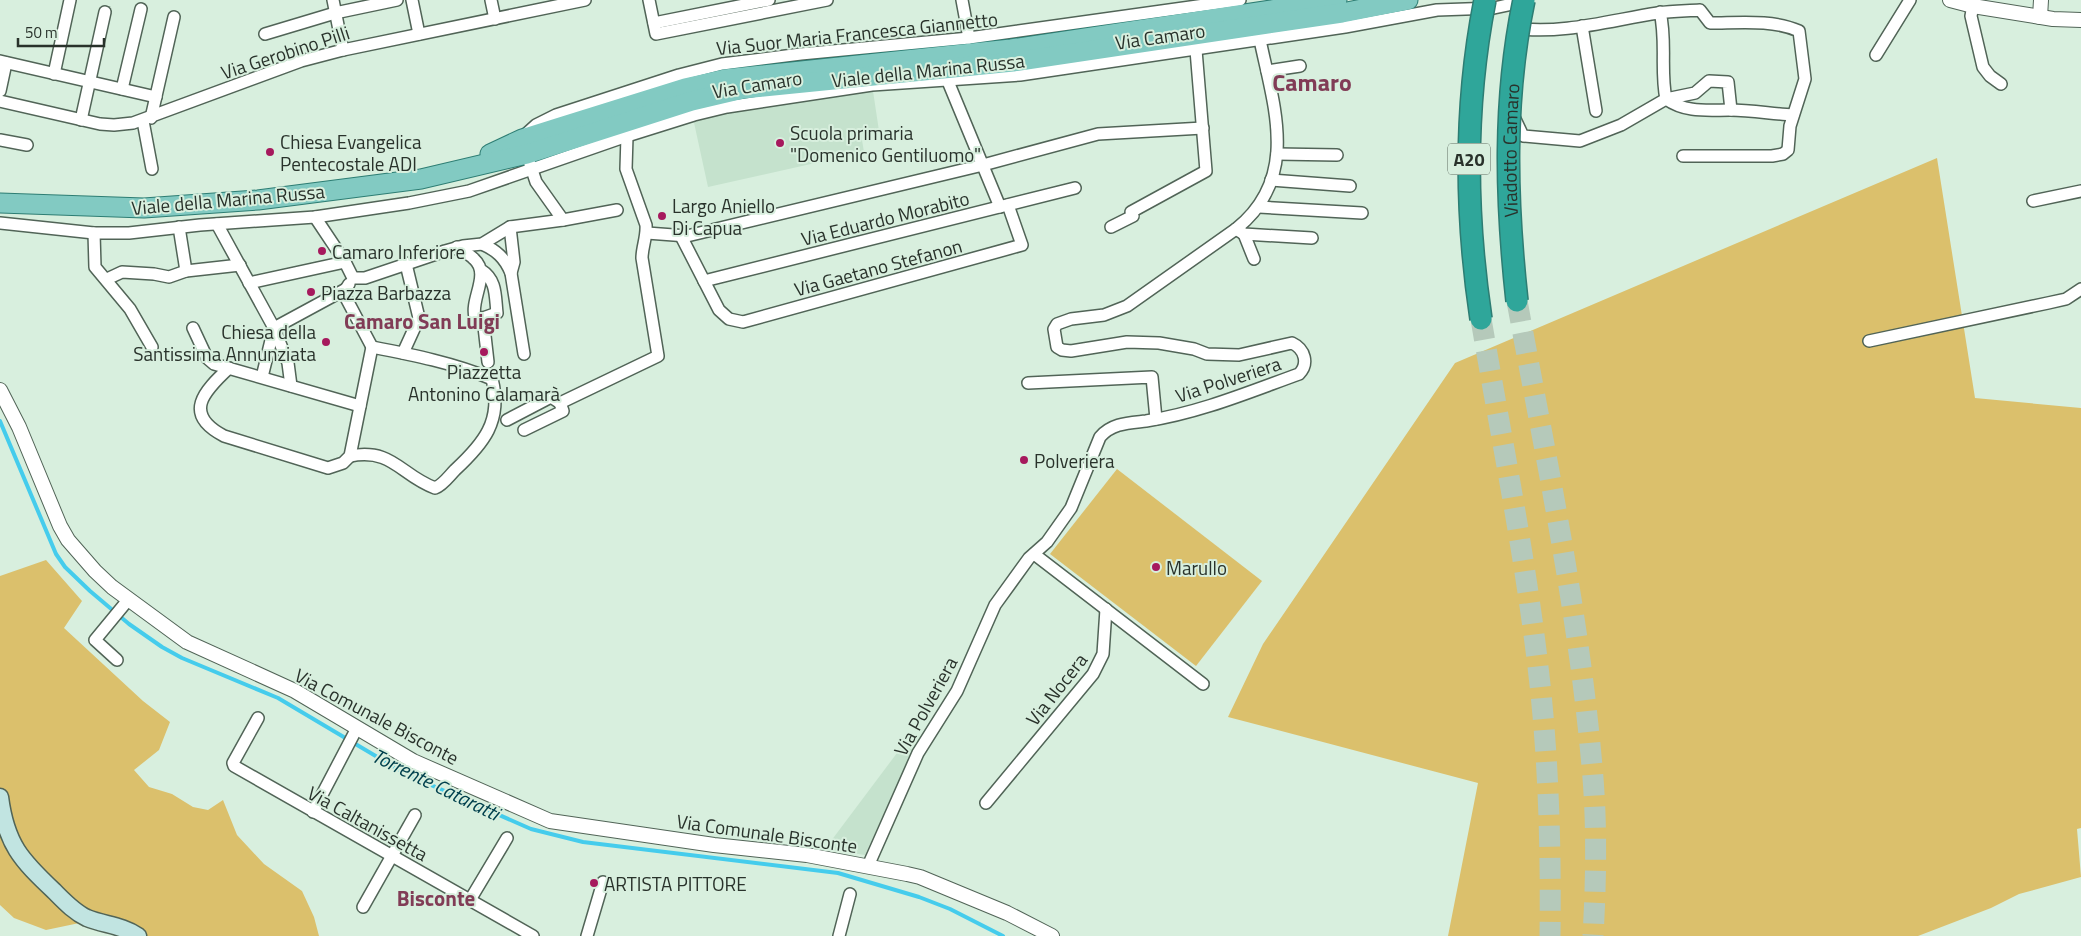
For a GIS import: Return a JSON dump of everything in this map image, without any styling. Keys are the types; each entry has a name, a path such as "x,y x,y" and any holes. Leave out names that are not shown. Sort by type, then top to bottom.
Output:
{"highway":[{"name":"Viadotto Camaro","path":"1481,319 1470,222 1469,157 1474,74 1485,0"},
{"name":"Viadotto Camaro","path":"1517,301 1509,215 1508,156 1512,74 1524,0"}],"main road":[{"name":"Viale della Marina Russa","path":"527,154 685,88 725,79 1011,49 1337,0"},
{"name":"Viale della Marina Russa","path":"0,203 144,208 258,200 421,178 527,154 692,101 743,89 1013,62 1342,13 1408,0"},
{"path":"0,797 8,834 26,864 80,914 118,926 138,936"}],"street":[{"path":"54,74 70,0"},
{"path":"333,0 343,50"},
{"path":"265,34 335,13 397,0"},
{"path":"412,0 420,34"},
{"path":"491,0 495,18"},
{"name":"Via Gerobino Pilli","path":"0,101 82,120 114,125 147,120 301,61 343,50 495,18 528,6 585,0"},
{"path":"649,0 656,34 827,0"},
{"path":"654,24 768,0"},
{"path":"962,0 969,38"},
{"name":"Via Suor Maria Francesca Giannetto","path":"527,154 530,128 556,115 678,75 722,64 801,54 969,38 1164,5 1240,0"},
{"name":"Via Camaro","path":"0,224 94,233 130,233 179,227 315,217 409,203 469,191 527,154 569,155 694,115 727,107 872,86 1020,75 1352,26 1437,10 1494,8 1530,0"},
{"path":"1876,55 1910,0"},
{"path":"1950,0 2040,17 2081,20"},
{"path":"2040,17 2041,0"},
{"path":"1973,3 1971,16 1983,67 1990,76 2001,84"},
{"path":"122,89 141,9"},
{"path":"1683,156 1772,156 1783,154 1788,150 1790,126 1805,79 1798,31 1789,27 1766,24 1710,23 1700,10 1660,12 1582,26 1536,31 1512,28 1514,119 1523,136 1580,141 1621,125 1666,99 1695,92 1709,80 1728,82 1731,110"},
{"path":"82,120 105,12"},
{"path":"1660,12 1663,25 1666,99 1677,107 1704,111 1731,110 1793,115"},
{"path":"152,169 147,120 156,96 174,17"},
{"path":"1582,26 1596,111"},
{"name":"Via Polveriera","path":"868,866 918,753 957,691 995,605 1034,554 1047,542 1071,508 1100,437 1111,428 1191,412 1299,374 1305,362 1302,350 1298,346 1287,343 1249,353 1216,355 1159,343 1127,342 1070,351 1057,347 1055,341 1054,329 1057,324 1063,321 1104,315 1127,306 1240,232 1259,207 1271,180 1277,154 1278,126 1260,40"},
{"path":"1111,227 1133,216 1131,212 1206,171 1196,50"},
{"path":"0,91 3,62 156,96"},
{"path":"1266,71 1300,66"},
{"path":"947,79 983,165 1004,206"},
{"path":"647,233 684,239 983,165 1098,134 1203,128"},
{"path":"560,403 658,356 642,258 642,248 647,233 626,169 627,136"},
{"path":"0,140 27,145"},
{"path":"527,154 536,182 562,220"},
{"path":"1277,154 1337,155"},
{"path":"1271,180 1350,186"},
{"name":"Via Eduardo Morabito","path":"704,281 1075,188"},
{"path":"2033,201 2081,191"},
{"name":"Via Gaetano Stefanon","path":"704,281 714,302 724,316 743,322 1022,245 1004,206"},
{"path":"1259,207 1362,213"},
{"path":"353,278 365,278 457,247 482,244 510,227 617,210"},
{"path":"315,217 345,262 353,278"},
{"path":"216,224 274,328 288,363 291,386"},
{"path":"179,227 186,271"},
{"path":"510,227 514,262 511,273"},
{"path":"1240,232 1312,238"},
{"path":"1240,232 1254,259"},
{"path":"94,233 95,267 130,309 152,347"},
{"path":"684,239 704,281"},
{"path":"482,244 499,254 508,265 511,273 524,354"},
{"path":"457,247 476,260 480,270 480,280 473,308 475,317 485,317 497,313 494,283 488,275 480,270"},
{"path":"249,283 345,262"},
{"path":"403,353 420,318 406,264"},
{"path":"106,280 122,272 169,277 186,271 240,266"},
{"path":"229,368 206,391 202,401 202,414 213,431 320,467 328,468 346,461 350,456 372,347 345,296 346,289 353,278"},
{"path":"262,377 274,328 346,289"},
{"path":"1869,340 2024,309 2066,298 2081,289"},
{"path":"485,317 488,362"},
{"path":"193,328 207,358 214,364 360,406"},
{"path":"350,456 362,453 381,456 435,488 475,451 489,432 494,398 492,379 469,370 372,347"},
{"path":"1028,382 1152,377 1156,419"},
{"name":"Via Comunale Bisconte","path":"0,390 19,427 64,533 125,604 187,642 295,692 355,732 413,761 550,821 807,855 920,877 1007,913 1052,936"},
{"path":"507,420 551,397 560,403 563,411 524,430"},
{"path":"1034,554 1203,684"},
{"path":"117,660 95,640 125,604"},
{"name":"Via Nocera","path":"986,803 1093,674 1103,654 1106,609"},
{"name":"Via Caltanissetta","path":"258,718 233,763 234,766 533,936"},
{"path":"313,812 355,732"},
{"path":"363,907 390,856 415,815"},
{"path":"470,900 506,838"},
{"path":"587,936 603,882"},
{"path":"839,936 850,894"}],"shaded area":[{"name":"Scuola primaria \"Domenico Gentiluomo\"","path":"873,91 879,131 861,134 864,152 708,187 693,118 753,106"},
{"path":"1937,158 1975,398 2081,408 2081,828 2077,829 2081,877 2019,894 1991,908 1918,936 1448,936 1478,783 1228,717 1263,644 1455,363"},
{"name":"Marullo","path":"1117,469 1262,581 1196,666 1050,554"},
{"path":"46,560 82,601 64,628 143,701 170,722 159,750 134,770 149,787 172,794 193,807 208,810 223,800 237,835 264,864 302,891 314,917 319,936 147,936 139,929 89,921 46,930 14,918 0,905 0,576"},
{"path":"903,745 913,750 865,855 825,849"}],"waterway":[{"name":"Torrente Cataratti","path":"0,421 56,554 65,567 90,591 129,624 162,647 182,658 278,698 406,774 531,829 583,842 838,873 919,897 950,909 1003,936"}],"tunnel":[{"path":"1517,301 1561,538 1580,658 1593,778 1595,817 1593,936"},
{"path":"1481,319 1522,553 1536,647 1546,754 1549,815 1550,936"}],"place":[{"name":"Scuola primaria \"Domenico Gentiluomo\"","path":"780,143"},
{"name":"Chiesa Evangelica Pentecostale ADI","path":"270,152"},
{"name":"Largo Aniello Di Capua","path":"662,216"},
{"name":"Camaro Inferiore","path":"322,251"},
{"name":"Piazza Barbazza","path":"311,292"},
{"name":"Chiesa della Santissima Annunziata","path":"326,342"},
{"name":"Piazzetta Antonino Calamarà","path":"484,352"},
{"name":"Polveriera","path":"1024,460"},
{"name":"Marullo","path":"1156,567"},
{"name":"ARTISTA PITTORE","path":"594,883"}],"district":[{"name":"Camaro","path":"1312,82"},
{"name":"Camaro San Luigi","path":"422,321"},
{"name":"Bisconte","path":"436,898"}]}
